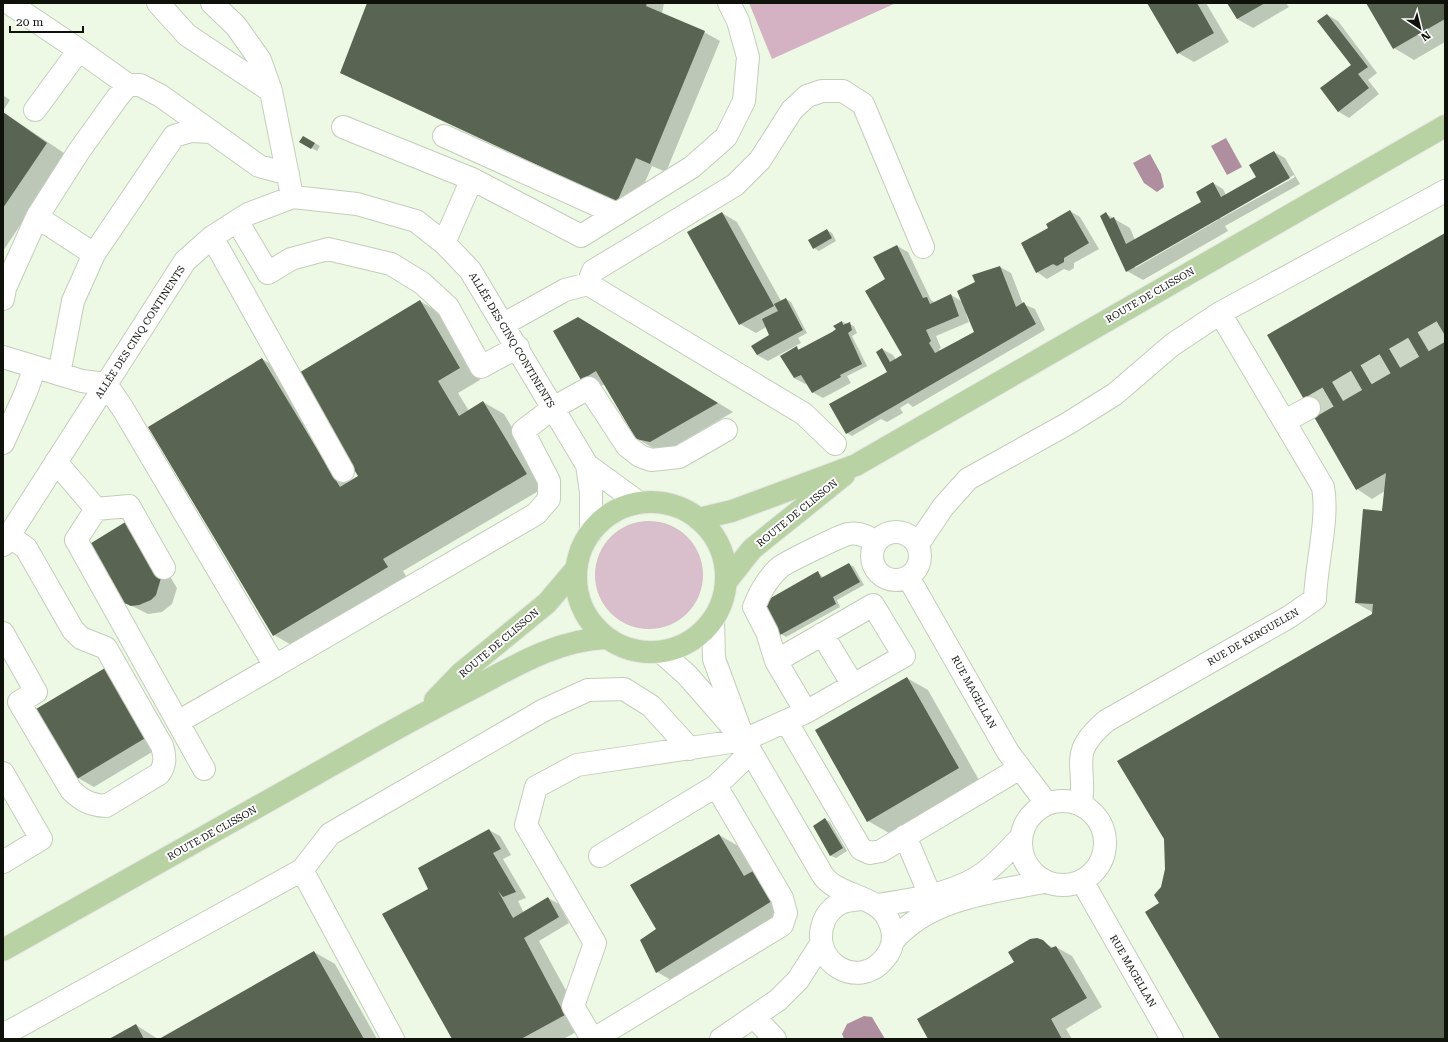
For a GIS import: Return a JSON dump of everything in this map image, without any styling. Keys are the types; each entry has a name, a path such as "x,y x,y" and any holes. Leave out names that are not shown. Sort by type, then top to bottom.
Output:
{"main road":[{"name":"ROUTE DE CLISSON","path":"698,519 732,511 856,465 1445,126"},
{"name":"ROUTE DE CLISSON","path":"726,582 752,549 856,465"},
{"name":"ROUTE DE CLISSON","path":"639,503 660,503 681,508 698,519 715,538 724,559 726,582 722,602 712,620 698,636 681,646 661,652 642,652 623,648 606,638 594,627 584,613 577,592 576,570 583,543 591,532 604,518 621,508 639,503"},
{"name":"ROUTE DE CLISSON","path":"420,715 460,674 547,603 576,570"},
{"name":"ROUTE DE CLISSON","path":"3,950 420,715 546,651 591,639 606,638"}],"street":[{"path":"9,3 80,50 128,85 140,85 161,96 259,166 288,174"},
{"path":"158,3 186,35 271,91"},
{"path":"212,3 236,26 260,60 271,91 293,197"},
{"path":"343,127 472,178 581,236 692,167 726,137 744,101 748,57 738,21 730,3"},
{"path":"35,110 80,50"},
{"path":"3,299 5,288 37,217 79,151 128,85"},
{"path":"588,284 593,271 735,185 760,160 792,110 807,96 822,90 843,92 863,104 923,247"},
{"path":"59,374 73,301 94,254 174,136 191,131 212,132"},
{"path":"444,136 617,214"},
{"path":"444,243 472,178"},
{"path":"918,544 943,507 968,479 1067,424 1115,394 1172,345 1220,313 1445,191"},
{"name":"ALLÉE DES CINQ CONTINENTS","path":"6,540 185,261 212,237 248,214 293,197 357,204 416,221 444,243 470,270 518,347 587,465 591,492 591,532"},
{"path":"37,217 94,254"},
{"path":"237,221 268,273 291,259 328,250 391,264 422,283 448,307 481,367 518,347"},
{"path":"212,237 344,471"},
{"path":"504,324 565,290 588,284 804,414 835,444"},
{"name":"RUE DE KERGUELEN","path":"1081,805 1083,788 1080,757 1084,744 1091,734 1106,721 1289,617 1315,599 1316,578 1326,501 1323,487 1220,313"},
{"path":"3,358 82,381 106,384 127,416 275,666"},
{"path":"3,443 35,367"},
{"path":"178,722 536,514 549,499 549,481 524,431 554,408 589,388 627,446 640,456 651,460 679,457 726,430"},
{"path":"1285,421 1309,408"},
{"path":"56,462 96,509"},
{"name":"ALLÉE DES CINQ CONTINENTS","path":"587,465 639,503"},
{"path":"96,509 130,506 164,568"},
{"path":"96,509 76,540 204,769"},
{"path":"897,532 912,538 918,544 920,551 919,565 908,577 893,580 883,575 875,566 872,558 876,543 889,533 897,532"},
{"path":"806,712 776,661 767,632 754,607 758,596 779,567 849,534 866,535 876,543"},
{"path":"3,633 36,692 19,702 71,790 82,800 96,806 106,806 159,774 163,768 165,756 162,746 106,648 81,638 73,630 26,548 6,540"},
{"path":"776,661 873,605 879,593 883,575"},
{"name":"RUE MAGELLAN","path":"908,577 1008,752 1047,804"},
{"path":"600,856 716,786 748,746 786,721 806,712 904,656 873,605"},
{"path":"712,620 714,659 748,746 826,880 869,902 888,916 893,929 893,941 890,953 882,963 871,970 859,973 846,971 838,967 826,956 820,938 826,880"},
{"path":"822,634 853,685"},
{"path":"661,652 687,675 748,746"},
{"path":"3,1035 302,870 330,834 544,710 588,690 624,689 651,706 690,749"},
{"path":"786,721 861,849 870,853 881,850 1020,768"},
{"path":"716,786 782,898 786,913 782,925 593,1039 573,1006 595,943 526,825 536,787 577,765 690,749 748,746"},
{"path":"3,773 41,839 3,862"},
{"path":"721,1039 778,1000 798,980 820,938 827,914 842,902 869,902 930,895 953,888 978,877 1001,859 1021,837 1030,817 1047,804 1064,800 1081,805 1094,814 1102,827 1105,843 1103,858 1094,872 1082,881 1063,886 1044,882 986,894 950,904 924,915 904,929 893,941"},
{"path":"905,836 930,895"},
{"path":"1021,837 1021,850 1025,863 1033,874 1044,882"},
{"path":"302,870 393,1039"},
{"name":"RUE MAGELLAN","path":"1082,881 1172,1039"},
{"path":"798,980 838,967"},
{"path":"754,1017 775,1039"}],"shaded area":[{"path":"749,3 896,3 772,59"},
{"path":"1226,138 1242,167 1227,175 1211,146"},
{"path":"1150,154 1161,174 1164,187 1157,192 1144,183 1133,163"},
{"path":"649,521 670,525 687,537 699,554 703,575 699,596 687,613 670,625 649,629 628,625 611,613 599,596 595,575 599,554 611,537 628,525"},
{"path":"864,1016 872,1017 885,1039 844,1039 842,1034 847,1024"}],"building":[{"path":"367,3 647,3 646,6 705,31 650,164 636,158 617,202 340,73"},
{"path":"1147,3 1197,3 1214,33 1177,54"},
{"path":"1227,3 1265,3 1237,19"},
{"path":"1366,3 1445,3 1445,19 1393,49"},
{"path":"1327,14 1368,67 1358,74 1369,88 1338,112 1320,88 1351,65 1317,21"},
{"path":"3,112 47,143 3,208"},
{"path":"303,136 315,143 311,149 299,142"},
{"path":"1274,151 1290,178 1126,272 1100,216 1106,212 1110,219 1114,217 1126,244 1201,202 1196,192 1213,182 1221,197 1256,177 1249,165"},
{"path":"1070,210 1089,243 1064,258 1064,262 1057,266 1053,264 1036,273 1021,243 1048,228 1046,224"},
{"path":"722,212 774,306 739,325 687,232"},
{"path":"827,229 832,238 813,249 808,240"},
{"path":"1445,233 1445,1039 1220,1039 1145,912 1159,903 1154,895 1161,887 1165,869 1164,839 1117,761 1372,614 1373,604 1355,603 1363,509 1382,511 1386,473 1356,490 1267,335"},
{"path":"897,245 923,298 927,297 930,304 951,294 959,316 926,330 931,341 929,343 935,353 974,332 957,291 975,282 972,275 1000,266 1016,307 1024,302 1036,324 846,434 829,404 887,372 876,352 882,348 890,362 902,355 865,291 885,279 873,257"},
{"path":"786,298 803,330 757,355 751,346 769,335 762,319 778,311 774,304"},
{"path":"420,300 460,368 438,381 459,416 483,401 527,474 383,559 388,567 273,636 148,427 262,358 340,487 358,476 297,374"},
{"path":"578,317 718,403 650,442 636,439 596,371 581,380 553,331"},
{"path":"842,321 843,325 850,322 852,330 848,333 862,364 840,375 841,377 812,393 801,375 794,378 780,356 797,346 798,350 832,332 836,329 833,326"},
{"path":"127,521 161,578 156,595 151,600 139,605 131,606 122,602 88,545"},
{"path":"849,563 860,582 833,597 836,604 780,635 762,603 818,571 821,578"},
{"path":"105,668 147,737 77,779 36,709"},
{"path":"907,677 959,768 867,822 815,730"},
{"path":"825,818 843,848 830,856 813,826"},
{"path":"489,829 501,849 493,853 516,892 503,897 498,891 513,918 548,897 559,917 524,938 565,1015 521,1039 452,1039 382,914 428,889 418,868"},
{"path":"719,834 744,876 755,870 772,901 656,973 640,940 656,929 630,885"},
{"path":"1037,938 1043,940 1051,948 1056,946 1087,998 1051,1019 1062,1039 928,1039 917,1019 1014,962 1008,952 1030,939"},
{"path":"314,951 364,1039 159,1039"},
{"path":"136,1024 144,1039 109,1039"}],"tunnel":[{"path":"1309,408 1445,329"}]}
